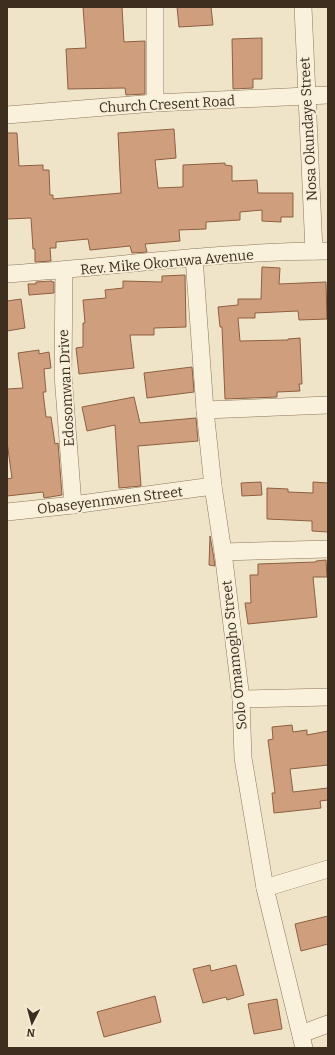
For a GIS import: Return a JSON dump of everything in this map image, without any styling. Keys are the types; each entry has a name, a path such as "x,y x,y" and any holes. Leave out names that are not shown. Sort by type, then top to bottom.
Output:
{"street":[{"path":"155,7 155,103"},
{"name":"Nosa Okundaye Street","path":"303,7 308,97 321,251"},
{"name":"Church Cresent Road","path":"7,115 155,103 328,95"},
{"name":"Rev. Mike Okoruwa Avenue","path":"7,274 194,257 321,251"},
{"name":"Solo Omamogho Street","path":"194,257 205,410 213,486 223,552 241,699 243,758 265,888 302,1041"},
{"name":"Edosomwan Drive","path":"64,270 63,375 74,506"},
{"path":"205,410 328,405"},
{"name":"Obaseyenmwen Street","path":"7,512 74,506 213,486"},
{"path":"223,552 328,549"},
{"path":"241,699 328,697"},
{"path":"265,888 328,869"},
{"path":"302,1041 328,1024"}],"building":[{"path":"83,7 122,7 124,42 145,41 145,94 126,95 125,88 68,89 66,49 86,48"},
{"path":"177,7 211,7 213,25 179,27"},
{"path":"262,38 262,79 253,79 253,88 233,89 232,39"},
{"path":"174,129 176,158 155,160 158,188 183,187 183,165 225,163 225,165 232,166 232,181 257,180 258,193 293,193 293,217 281,217 281,222 262,221 262,210 240,212 240,220 206,222 206,229 179,230 180,241 145,244 147,252 132,253 130,246 90,250 88,239 56,242 56,248 50,248 51,261 35,262 31,218 7,219 7,133 17,133 19,166 43,165 43,170 49,170 50,195 53,195 53,199 121,193 118,133"},
{"path":"262,267 280,268 279,284 326,282 327,319 299,320 298,311 255,313 255,318 238,318 240,341 288,340 300,338 302,384 299,384 300,391 277,392 277,397 225,399 222,327 220,327 218,307 238,305 238,299 261,299"},
{"path":"185,275 186,327 154,328 154,335 130,335 134,368 79,374 76,348 83,347 83,323 85,323 83,300 106,298 105,290 123,288 123,281 162,282 162,276"},
{"path":"54,282 54,293 29,295 28,284"},
{"path":"21,299 25,328 7,331 7,301"},
{"path":"39,350 39,354 49,352 51,368 44,369 46,392 43,392 46,417 51,417 55,444 58,443 62,495 44,498 43,492 7,496 7,479 12,478 7,442 7,389 23,388 18,353"},
{"path":"192,367 194,392 147,398 144,373"},
{"path":"134,397 140,423 196,418 198,441 138,446 141,486 119,488 115,425 87,431 82,407"},
{"path":"261,482 262,495 242,496 241,483"},
{"path":"313,482 328,483 328,532 312,531 312,521 267,519 267,488 288,489 288,492 313,493"},
{"path":"210,536 213,553 215,566 209,565"},
{"path":"326,560 327,577 313,577 317,617 248,624 245,603 251,603 250,575 258,575 258,564 316,562"},
{"path":"292,725 293,732 307,730 307,735 328,731 328,765 290,769 293,792 328,788 328,800 320,801 321,808 274,813 272,793 275,793 268,740 273,739 272,727"},
{"path":"328,916 328,944 301,951 295,924"},
{"path":"210,965 211,971 236,965 244,995 227,1000 226,997 203,1003 193,969"},
{"path":"155,996 161,1022 104,1037 97,1012"},
{"path":"277,999 282,1029 254,1034 248,1004"}]}
